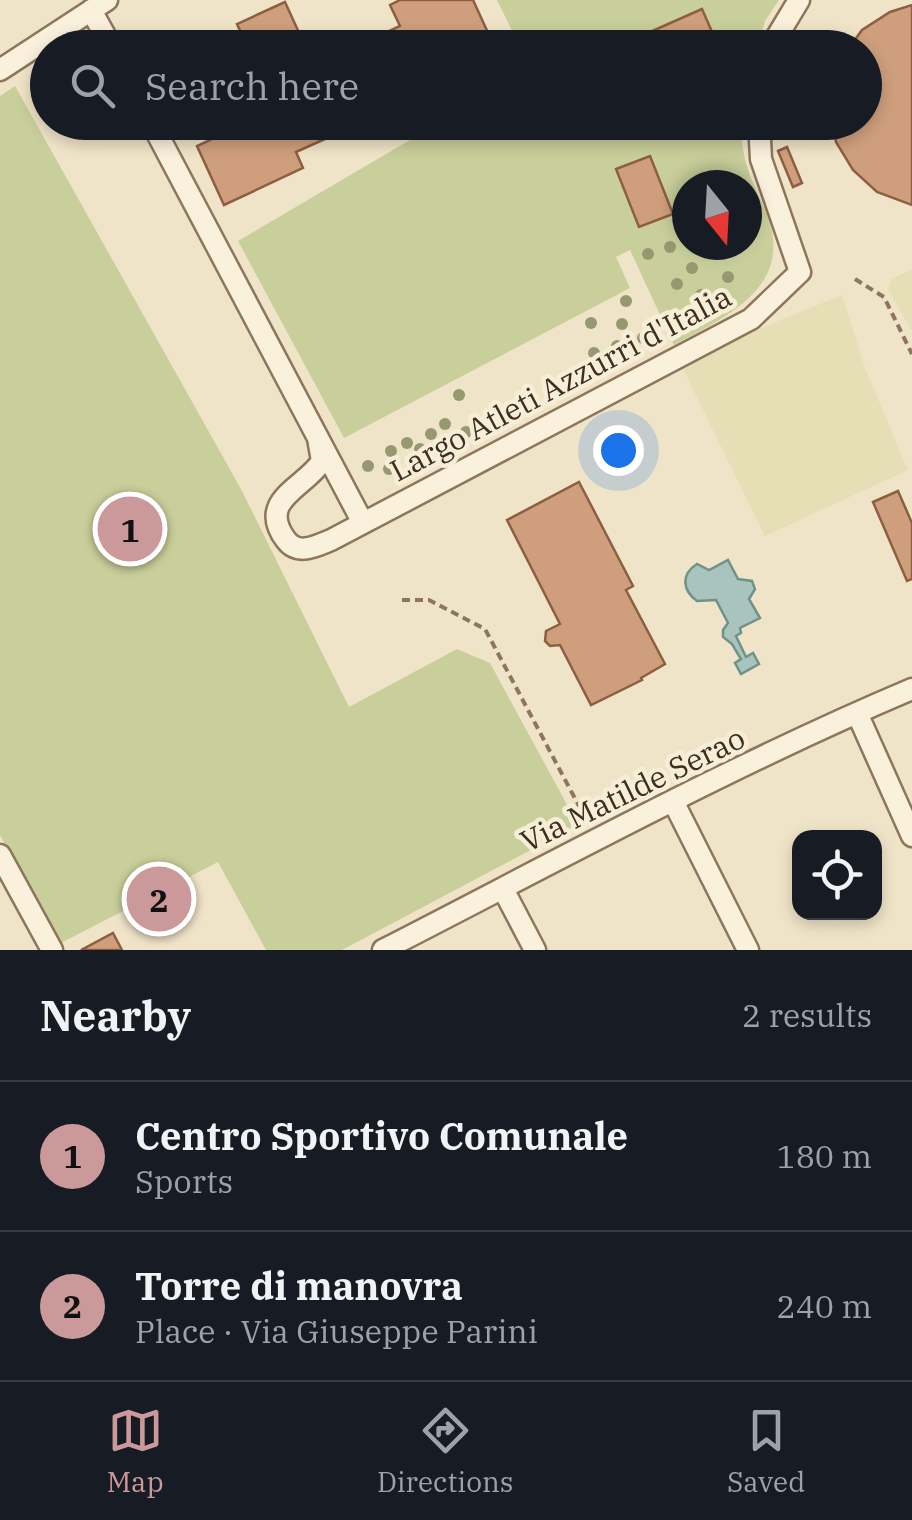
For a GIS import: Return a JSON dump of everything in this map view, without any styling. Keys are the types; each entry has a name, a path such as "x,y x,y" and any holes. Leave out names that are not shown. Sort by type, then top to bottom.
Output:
{"street":[{"path":"781,30 799,0"},
{"path":"61,30 99,5 107,30"},
{"path":"0,70 30,50"},
{"path":"161,140 318,438 362,523 308,549 290,545 277,508 283,498 314,475 322,462 318,438"},
{"name":"Largo Atleti Azzurri d'Italia","path":"362,523 752,319 800,272 762,159 760,140"},
{"name":"Via Matilde Serao","path":"384,950 597,840 912,690"},
{"path":"857,713 912,836"},
{"path":"674,803 748,950"},
{"path":"0,856 52,950"},
{"path":"504,889 534,950"}],"path":[{"path":"856,279 884,297 912,354"},
{"path":"402,600 429,600 485,629 597,840"}],"shaded area":[{"path":"912,270 912,331 888,290 892,278"},
{"path":"842,295 865,368 908,470 765,536 682,367 761,328"}],"green space":[{"path":"497,0 779,0 762,30 512,30"},
{"path":"15,86 30,113 30,140 45,140 241,489 349,707 457,649 490,663 578,825 342,950 266,950 218,862 59,944 0,835 0,96"},
{"path":"410,140 742,140 748,170 672,170 672,260 762,260 762,205 772,231 773,255 767,275 738,308 674,345 630,250 616,257 630,288 344,438 238,241"}],"water":[{"path":"728,560 738,579 752,581 755,589 749,599 760,618 740,628 741,633 736,636 746,657 753,653 759,664 741,674 735,663 741,659 723,637 728,623 716,600 697,601 685,582 688,572 697,564 709,570"}],"building":[{"path":"400,0 473,0 487,30 392,30 400,26 390,5"},
{"path":"285,2 298,30 240,30 237,24"},
{"path":"912,5 912,205 877,192 853,170 836,140 882,140 882,30 862,30 890,12"},
{"path":"702,9 711,30 655,30"},
{"path":"210,140 323,140 296,152 303,168 224,205 197,146"},
{"path":"787,147 802,183 793,187 778,151"},
{"path":"650,156 672,214 639,227 616,169"},
{"path":"579,482 633,586 626,590 665,664 591,705 560,645 550,646 545,641 546,631 560,624 507,520"},
{"path":"898,491 912,523 912,579 907,581 873,502"},
{"path":"166,889 172,900 153,910 147,899"},
{"path":"113,933 122,950 81,950"}],"place":[{"name":"Centro Sportivo Comunale","path":"130,529"},
{"name":"Torre di manovra","path":"159,899"}]}
